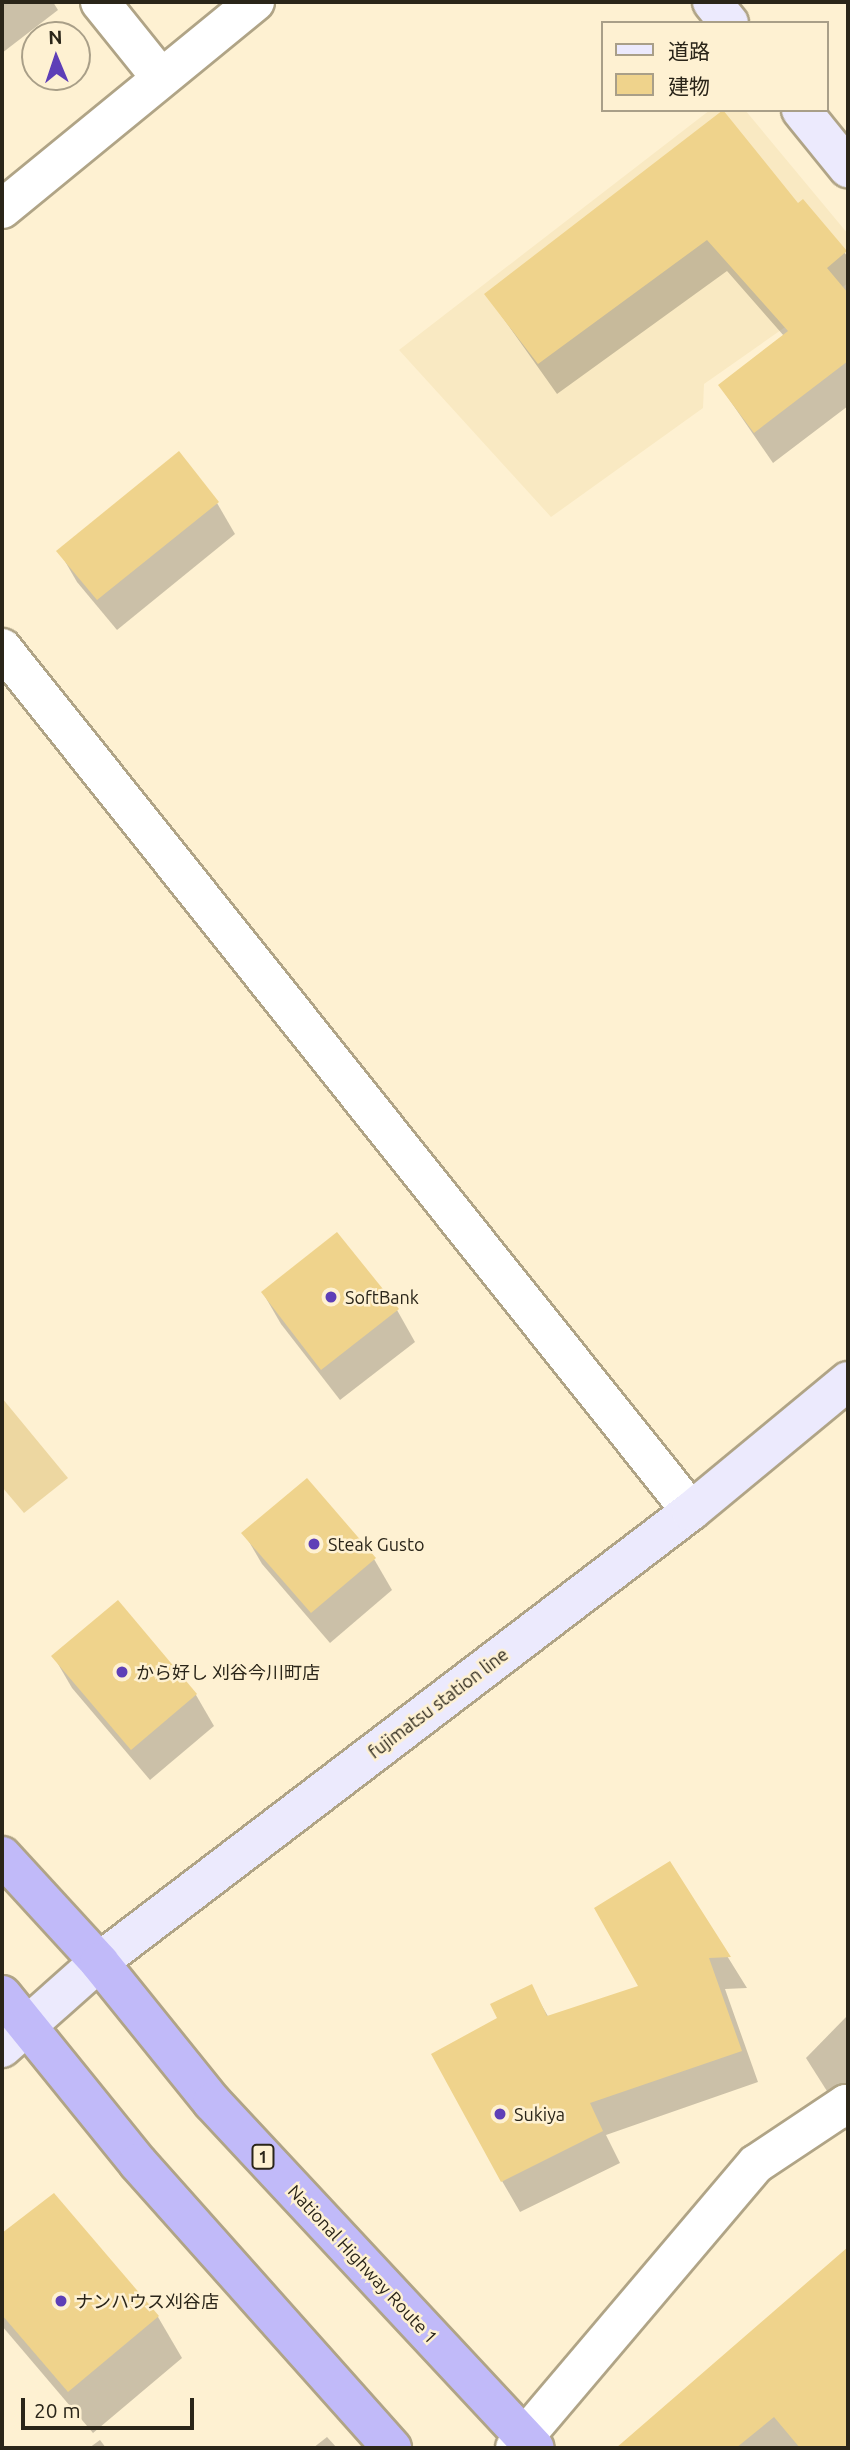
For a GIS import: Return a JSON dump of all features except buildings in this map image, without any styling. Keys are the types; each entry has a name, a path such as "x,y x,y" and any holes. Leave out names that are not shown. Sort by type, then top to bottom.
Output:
{"highway":[{"name":"National Highway Route 1","path":"2,1856 99,1962 212,2102 524,2444"},
{"path":"2,1995 15,2037 138,2163 391,2448"}],"main road":[{"path":"712,2 727,21"},
{"path":"803,112 848,168"},
{"name":"fujimatsu station line","path":"15,2037 99,1962 691,1511 848,1381"}],"street":[{"path":"100,2 161,79"},
{"path":"2,209 255,2"},
{"path":"2,648 691,1511"},
{"path":"524,2444 756,2164 848,2105"}],"shaded area":[{"path":"707,112 747,112 848,234 848,283 704,384 703,408 551,517 399,350"},
{"path":"2,1398 68,1478 24,1513 2,1487"}],"place":[{"name":"SoftBank","path":"331,1297"},
{"name":"Steak Gusto","path":"314,1544"},
{"name":"から好し 刈谷今川町店","path":"122,1672"},
{"name":"Sukiya","path":"500,2114"},
{"name":"ナンハウス刈谷店","path":"61,2301"}]}
